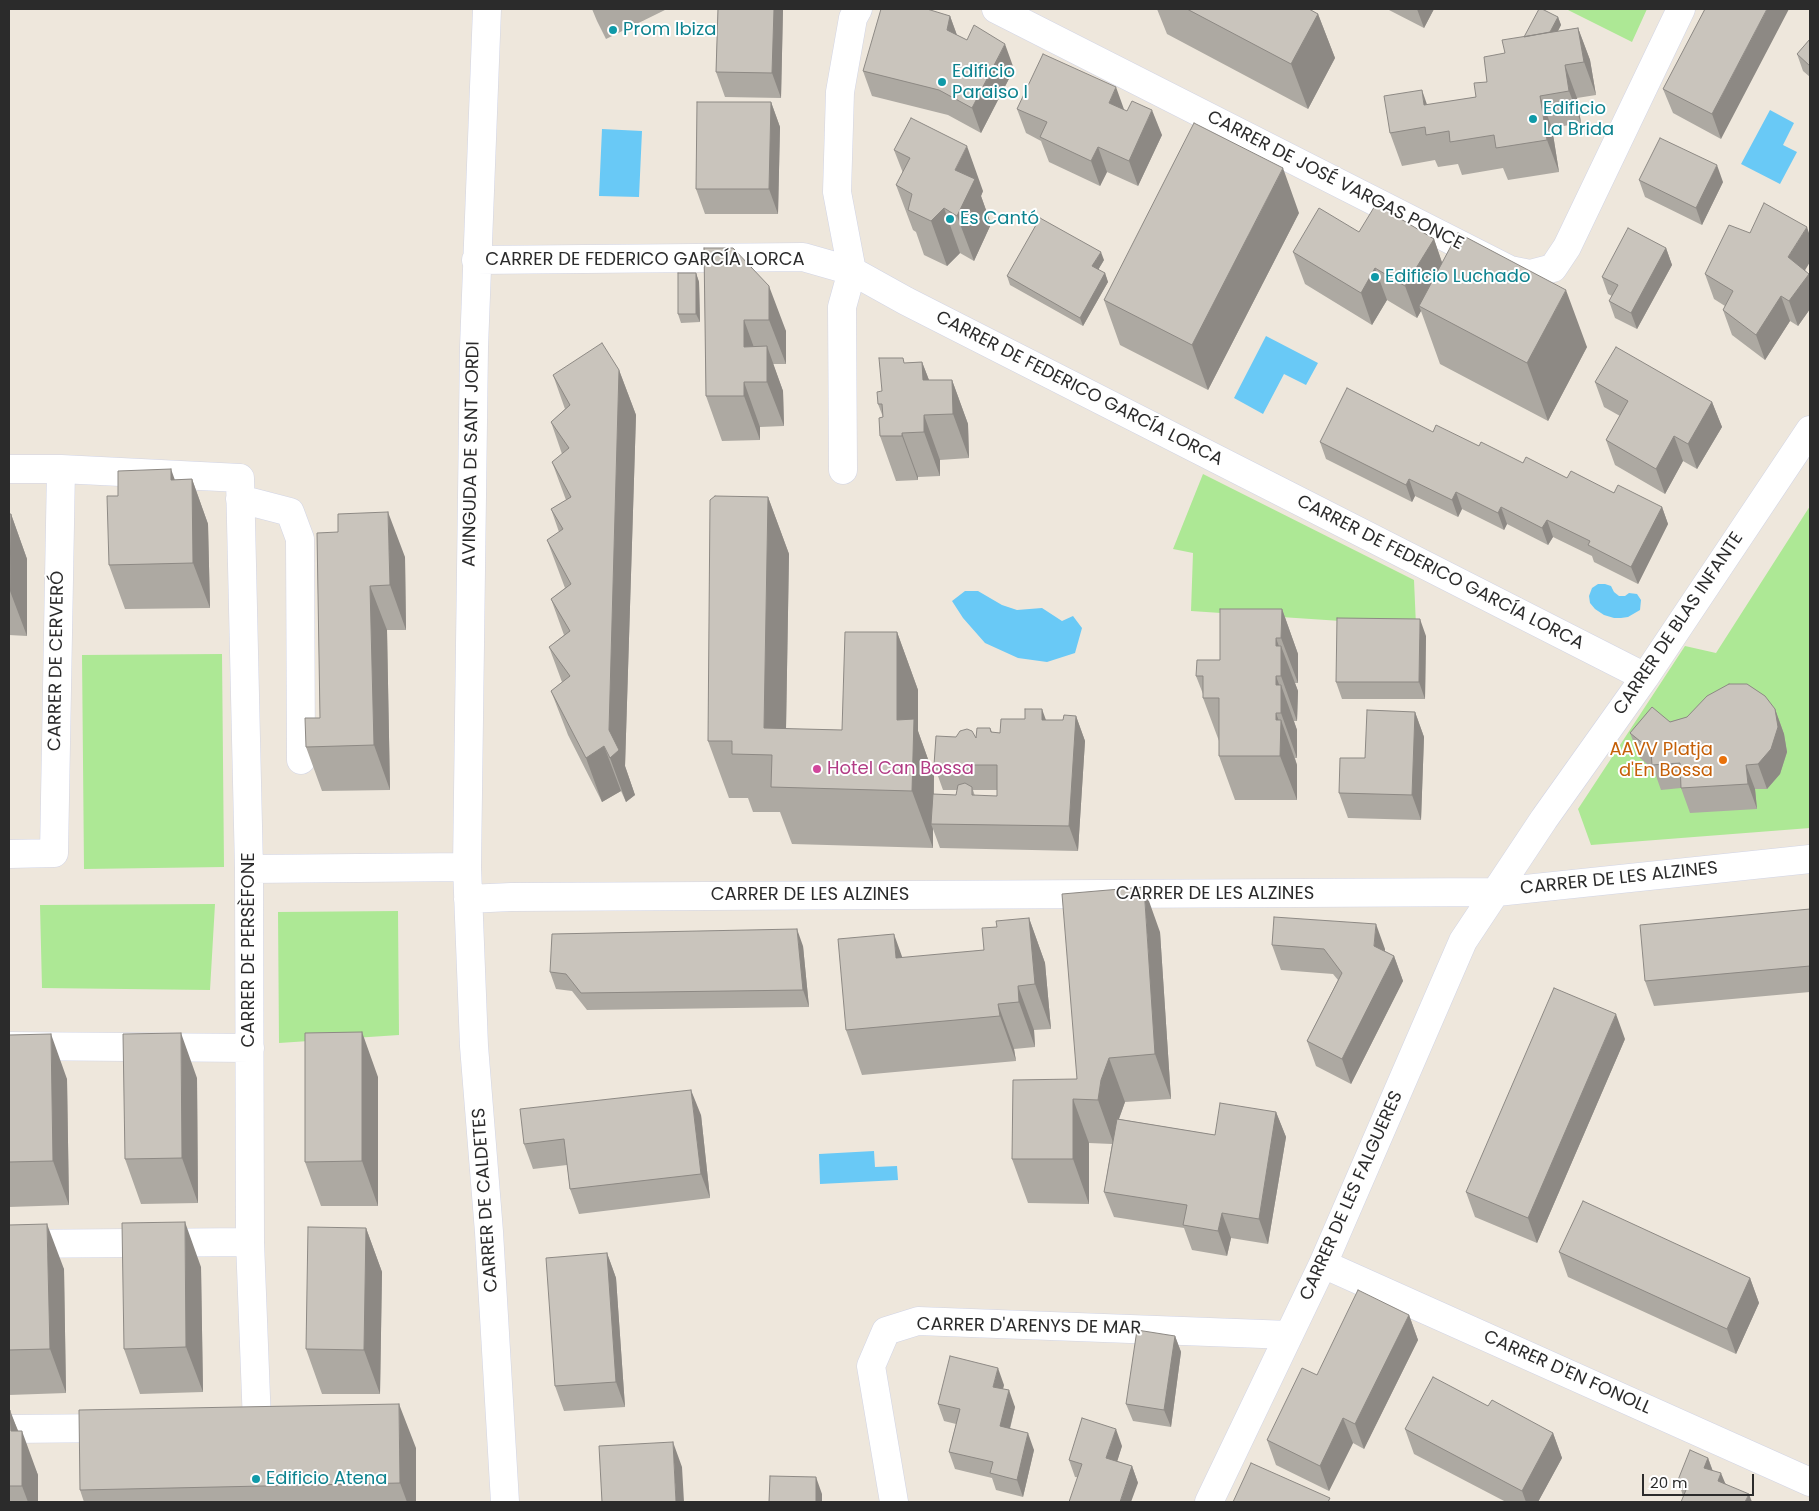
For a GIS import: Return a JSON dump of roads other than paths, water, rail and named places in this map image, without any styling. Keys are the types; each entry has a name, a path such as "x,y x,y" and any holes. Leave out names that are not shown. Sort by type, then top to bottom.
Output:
{"street":[{"name":"AVINGUDA DE SANT JORDI","path":"468,899 476,260 487,9"},
{"path":"843,470 842,306 852,270 837,192 840,92 853,18 858,9"},
{"name":"CARRER DE JOSÉ VARGAS PONCE","path":"996,9 1510,270 1530,274 1553,268 1567,247 1681,9"},
{"name":"CARRER DE FEDERICO GARCÍA LORCA","path":"476,260 804,257 852,270 906,301 1645,677"},
{"name":"CARRER DE BLAS INFANTE","path":"1496,892 1544,819 1645,677 1810,430"},
{"path":"9,469 61,468 240,488 290,512 300,539 302,760"},
{"name":"CARRER DE CERVERÓ","path":"9,854 54,853 61,468"},
{"name":"CARRER DE PERSÈFONE","path":"213,1427 257,1423 250,1242 250,869 240,488"},
{"name":"CARRER DE LES ALZINES","path":"468,899 511,897 1496,892 1810,859"},
{"path":"250,869 467,867"},
{"name":"CARRER DE LES FALGUERES","path":"1209,1502 1323,1264 1463,941 1496,892"},
{"name":"CARRER DE CALDETES","path":"468,899 474,1046 489,1232 504,1502"},
{"path":"9,1046 250,1048"},
{"path":"9,1244 250,1242"},
{"name":"CARRER D'EN FONOLL","path":"1323,1264 1810,1482"},
{"name":"CARRER D'ARENYS DE MAR","path":"894,1502 870,1366 886,1331 918,1321 1289,1335"},
{"path":"9,1429 138,1428"}],"water":[{"path":"1770,110 1794,123 1783,145 1797,152 1780,184 1741,164"},
{"path":"602,129 642,131 639,197 599,196"},
{"path":"1266,336 1318,363 1306,385 1284,374 1263,414 1234,398"},
{"path":"1598,584 1611,586 1619,596 1625,596 1629,593 1637,594 1641,600 1640,610 1628,617 1621,618 1604,615 1590,603 1589,596 1592,588"},
{"path":"965,591 978,591 1002,605 1017,610 1042,608 1062,621 1073,616 1082,628 1075,653 1047,662 1018,658 985,643 963,618 952,601"},
{"path":"874,1151 875,1167 897,1166 898,1180 820,1184 819,1154"}],"place":[{"name":"Prom Ibiza","path":"613,30"},
{"name":"Edificio Paraiso I","path":"942,82"},
{"name":"Edificio La Brida","path":"1533,119"},
{"name":"Es Cantó","path":"950,219"},
{"name":"Edificio Luchado","path":"1375,277"},
{"name":"AAVV Platja d'En Bossa","path":"1723,760"},
{"name":"Hotel Can Bossa","path":"817,769"},
{"name":"Edificio Atena","path":"256,1479"}]}
